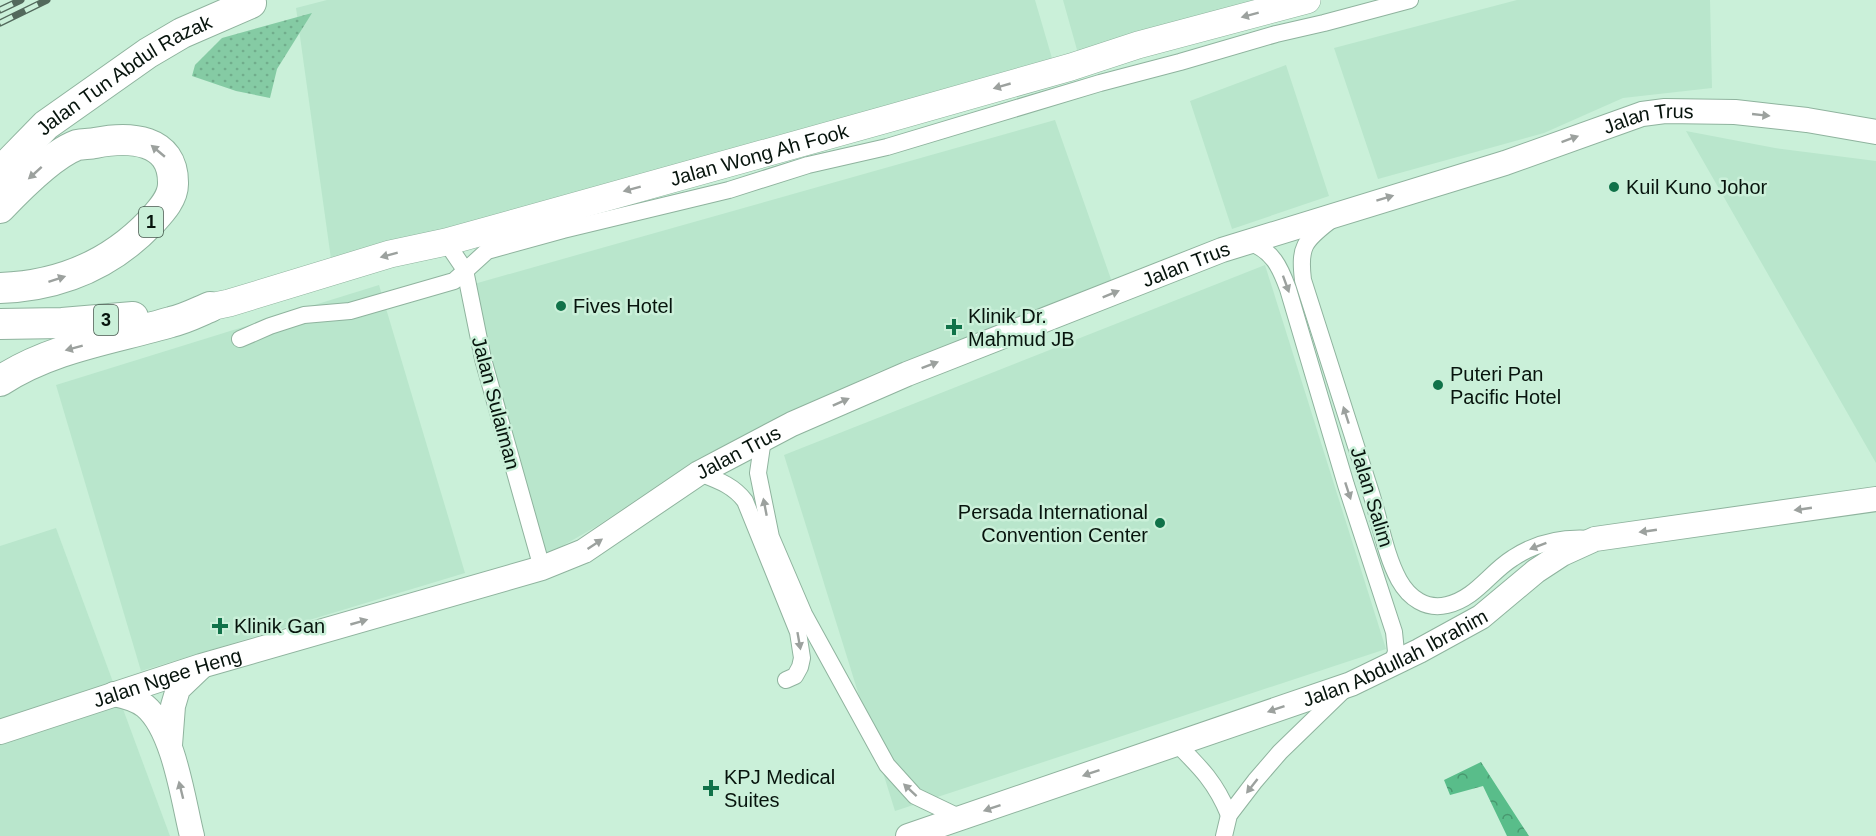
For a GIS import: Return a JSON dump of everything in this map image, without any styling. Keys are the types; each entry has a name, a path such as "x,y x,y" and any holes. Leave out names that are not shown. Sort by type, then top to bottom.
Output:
{"highway":[{"name":"Jalan Tun Abdul Razak","path":"0,172 46,125 148,53 182,33 256,2"},
{"name":"1","path":"0,208 44,165 77,146 111,139 139,140 163,153 171,166 173,186 164,209 123,249 93,265 56,280 23,287 0,288"},
{"name":"3","path":"5,317 123,319 210,307"},
{"path":"0,381 18,369 65,350 174,322 210,307"},
{"path":"0,371 16,338 5,317"}],"main road":[{"name":"Jalan Wong Ah Fook","path":"210,307 390,254 446,242 1071,67 1138,45 1306,0"}],"street":[{"path":"240,339 304,315 350,311 454,281 488,251 563,230 729,190 808,165 888,147 1276,33 1410,0"},
{"name":"Jalan Trus","path":"542,568 584,551 699,473 792,424 896,378 1221,250 1505,162 1642,114 1665,111 1735,112 1808,120 1876,132"},
{"name":"Jalan Salim","path":"1343,212 1305,243 1301,260 1303,280 1399,580 1413,598 1428,607 1446,606 1468,597 1512,558 1538,545 1567,537 1595,539"},
{"name":"Jalan Sulaiman","path":"446,242 465,270 483,359 542,568"},
{"name":"Jalan Salim","path":"1249,242 1261,247 1274,258 1288,289 1346,485 1395,632 1396,652 1391,665"},
{"path":"763,439 758,473 771,537 804,614 887,765 915,796 961,818"},
{"path":"699,473 727,484 745,501 798,632 802,658 800,667 795,676 786,680"},
{"name":"Jalan Abdullah Ibrahim","path":"908,836 1351,684 1481,617 1536,571 1562,554 1595,539 1876,499"},
{"name":"Jalan Ngee Heng","path":"0,732 201,666 542,568"},
{"path":"170,745 173,706 178,689 201,666"},
{"path":"1224,836 1229,815 1280,752 1351,684"},
{"path":"114,694 144,705 155,718 170,745 192,836"},
{"path":"1177,744 1213,782 1229,815"}],"shaded area":[{"path":"327,0 1035,0 1054,65 331,259 296,8"},
{"path":"1063,0 1282,0 1079,57"},
{"path":"1517,0 1710,0 1712,88 1623,98 1544,133 1378,179 1334,48"},
{"path":"312,13 277,69 270,98 236,91 192,76 195,65 222,38"},
{"path":"1286,65 1329,196 1232,229 1190,101"},
{"path":"1055,120 1112,282 875,373 697,459 597,526 545,556 491,364 474,284"},
{"path":"1686,131 1775,148 1876,161 1876,463"},
{"path":"1265,265 1386,649 895,811 784,455"},
{"path":"379,285 465,573 141,671 56,385"},
{"path":"56,528 170,836 0,836 0,546"}],"green space":[{"path":"1481,762 1529,836 1507,836 1483,786 1450,795 1444,780"}],"railway":[{"path":"0,10 21,0"},
{"path":"0,23 47,0"}],"place":[{"name":"Kuil Kuno Johor","path":"1614,187"},
{"name":"Fives Hotel","path":"561,306"},
{"name":"Klinik Dr. Mahmud JB","path":"954,327"},
{"name":"Puteri Pan Pacific Hotel","path":"1438,385"},
{"name":"Persada International Convention Center","path":"1160,523"},
{"name":"Klinik Gan","path":"220,626"},
{"name":"KPJ Medical Suites","path":"711,788"}]}
